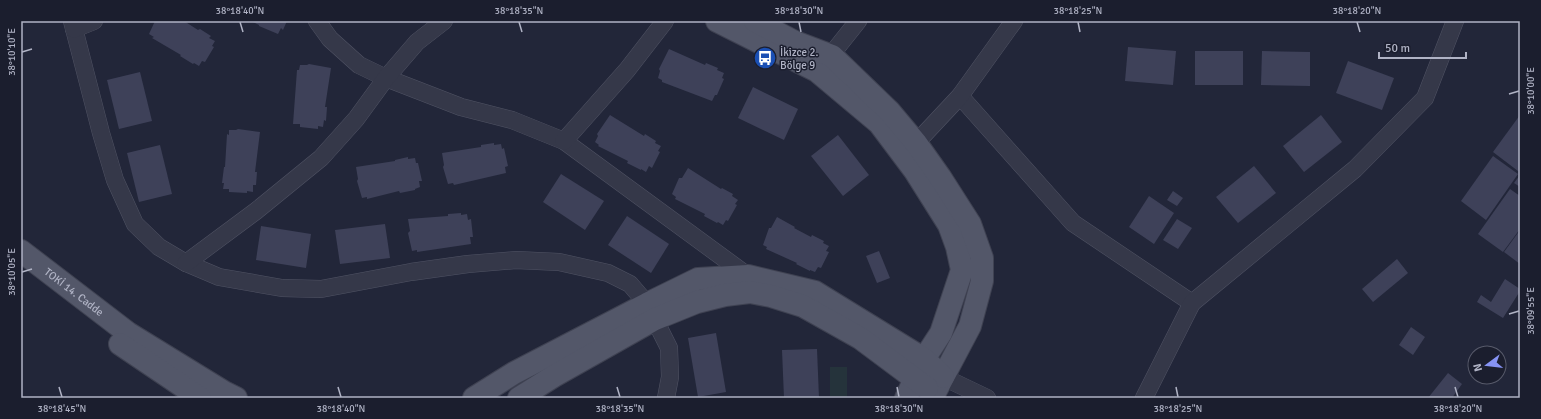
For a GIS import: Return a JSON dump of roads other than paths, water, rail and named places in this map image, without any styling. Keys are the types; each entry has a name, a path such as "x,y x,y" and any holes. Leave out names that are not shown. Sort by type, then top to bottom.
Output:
{"main road":[{"path":"717,21 817,71 879,123 915,171 949,225 957,247 962,270 941,332 924,359 910,389"},
{"path":"755,21 795,42 832,56 890,112 916,143 970,224 982,258 982,281 970,326 938,392"},
{"name":"TOKİ 14. Cadde","path":"21,251 124,338"},
{"name":"TOKİ 14. Cadde","path":"21,267 124,338"},
{"path":"519,398 651,312 698,279 748,276 815,292 924,359 938,392"},
{"path":"474,398 514,373 651,312 750,292 771,296 802,306 860,338 910,389 938,392"},
{"path":"124,338 200,398"},
{"path":"124,338 236,398"}],"street":[{"path":"94,21 73,25 101,133 115,180 135,224 159,247 186,263 219,277 282,288 321,289 411,272 468,264 516,260 559,262 608,273 630,284 651,312 669,348 670,377 666,398"},
{"path":"316,21 330,39 359,65 386,78 461,107 512,120 564,141 748,276"},
{"path":"186,263 256,211 321,158 356,119 386,78 417,42 444,21"},
{"path":"564,141 627,70 665,21"},
{"path":"817,71 832,56 858,21"},
{"path":"916,143 960,96 1014,21"},
{"path":"1144,398 1192,303 1355,169 1425,98 1455,21"},
{"path":"960,96 1073,223 1192,303"},
{"path":"938,392 987,398"}],"place":[{"name":"İkizce 2. Bölge 9","path":"765,58"}]}
